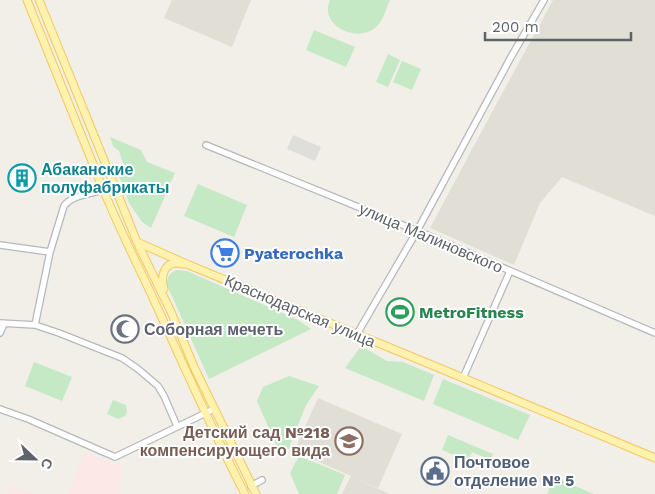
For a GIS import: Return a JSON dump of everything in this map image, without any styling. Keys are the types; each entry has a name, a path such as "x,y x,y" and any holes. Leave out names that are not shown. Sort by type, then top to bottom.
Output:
{"main road":[{"path":"27,0 103,190 205,414 245,494"},
{"path":"38,0 137,242 172,314 194,367 256,494"},
{"path":"128,246 137,242"},
{"name":"Краснодарская улица","path":"137,242 655,458"},
{"path":"172,314 162,282 162,274 165,269 176,263 189,265"}],"street":[{"path":"357,334 417,232 511,57 544,0"},
{"name":"улица Малиновского","path":"206,145 655,333"},
{"path":"35,325 50,252 64,206 72,199 103,190"},
{"path":"0,245 50,252"},
{"path":"463,378 510,271"},
{"path":"0,333 2,324 35,325 59,332 122,358 158,386 177,426"},
{"path":"0,409 115,457 214,409"},
{"path":"251,486 262,480"}],"shaded area":[{"path":"172,0 251,0 232,47 164,18"},
{"path":"553,0 655,0 655,216 562,177 540,203 514,265 430,228"},
{"path":"293,135 321,147 315,161 287,149"},
{"name":"Детский сад №218 компенсирующего вида","path":"318,398 402,434 378,488 352,477 390,494 342,494 351,476 294,451"},
{"path":"85,452 122,466 118,494 68,494"},
{"path":"10,485 33,494 6,494"}],"green space":[{"path":"330,0 390,0 378,25 371,31 352,33 335,25 330,18 328,10"},
{"path":"314,30 355,47 346,67 306,50"},
{"path":"388,54 400,60 388,87 376,82"},
{"path":"402,61 421,69 412,90 393,82"},
{"path":"110,137 141,150 147,162 175,173 151,228 142,222 129,203 118,173 123,163 119,151 113,146"},
{"path":"198,184 247,205 234,237 184,216"},
{"path":"177,270 187,271 298,320 311,329 209,379 167,285 169,276"},
{"path":"361,346 387,361 403,362 434,375 424,401 345,368"},
{"path":"34,362 72,377 62,401 25,386"},
{"path":"289,376 319,386 306,405 289,448 282,458 257,401 263,387"},
{"path":"443,379 530,415 518,440 433,404"},
{"path":"113,400 126,405 127,412 125,416 118,419 107,414"},
{"path":"448,435 493,454 491,460 472,452 468,461 442,450"},
{"path":"299,456 345,475 337,494 299,494 290,473"},
{"path":"554,477 594,494 547,494"}],"place":[{"name":"Абаканские полуфабрикаты","path":"22,178"},
{"name":"Pyaterochka","path":"225,253"},
{"name":"MetroFitness","path":"400,312"},
{"name":"Соборная мечеть","path":"125,329"},
{"name":"Детский сад №218 компенсирующего вида","path":"349,441"},
{"name":"Почтовое отделение № 5","path":"435,471"}]}
